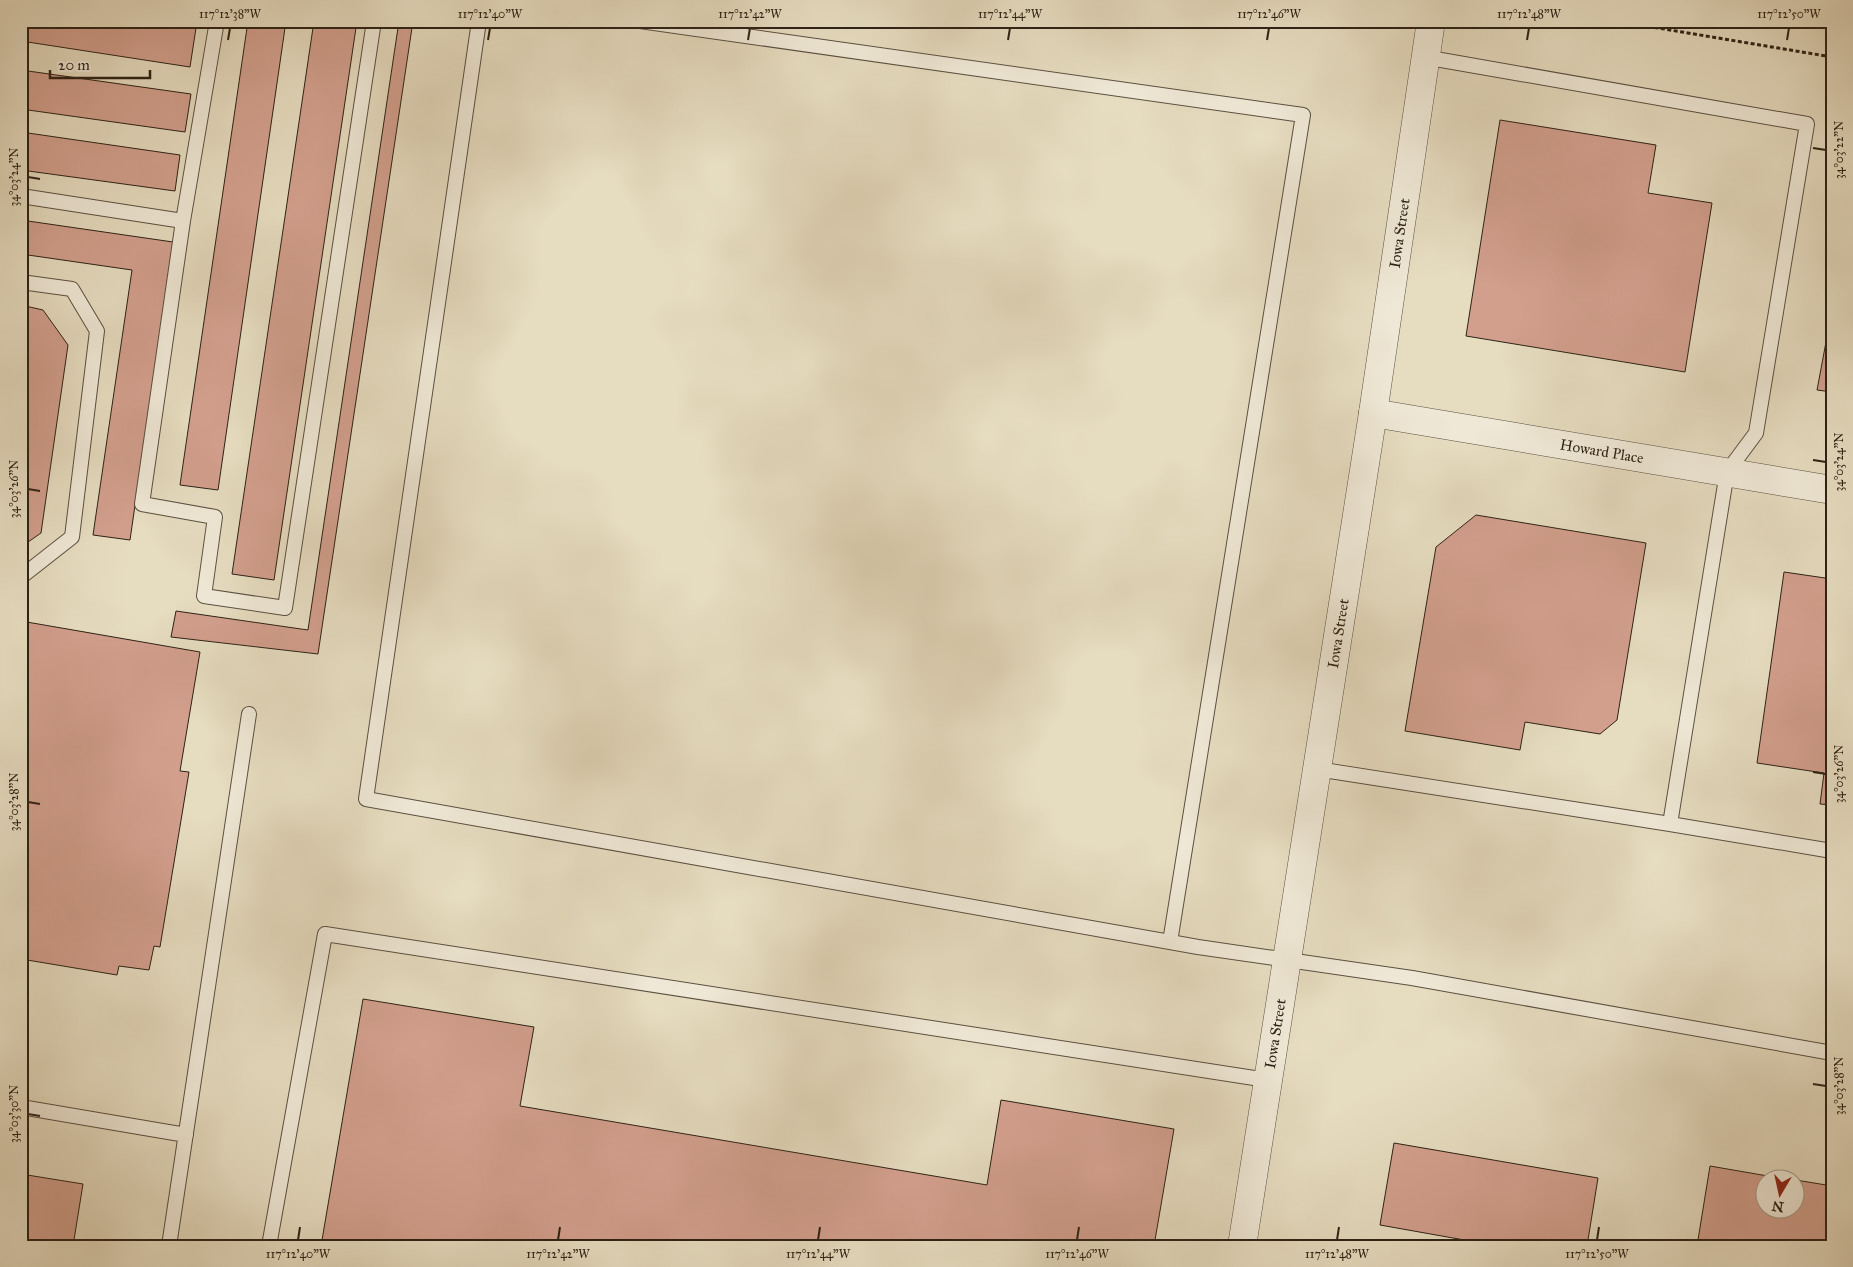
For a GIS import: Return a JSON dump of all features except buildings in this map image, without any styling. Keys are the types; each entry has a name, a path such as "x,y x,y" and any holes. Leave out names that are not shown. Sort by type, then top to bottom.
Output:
{"street":[{"name":"Iowa Street","path":"1242,1246 1373,412 1424,57 1431,21"},
{"name":"Howard Place","path":"1373,412 1832,490"}],"lane":[{"path":"217,21 183,221 142,504 215,517 204,596 285,608 374,21"},
{"path":"479,21 366,799 1170,942 1412,978 1832,1053"},
{"path":"640,21 1303,114 1170,942"},
{"path":"1424,57 1807,124 1756,433 1727,472 1670,824"},
{"path":"21,196 183,221"},
{"path":"21,282 72,289 98,331 72,537 21,577"},
{"path":"169,1246 249,714"},
{"path":"1317,769 1832,850"},
{"path":"269,1246 325,934 1267,1080"},
{"path":"21,1107 186,1135"}],"path":[{"path":"1616,21 1832,57"}]}
